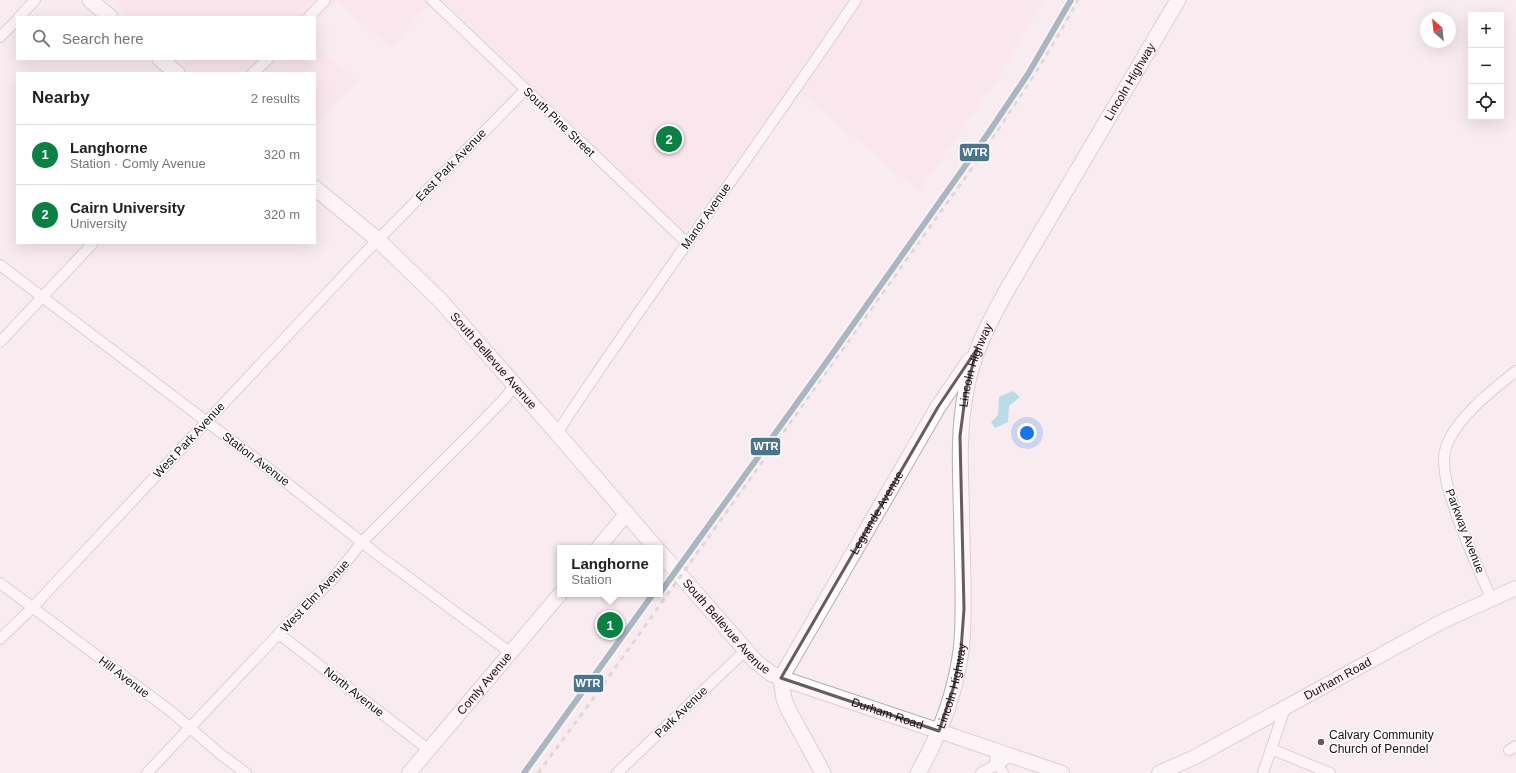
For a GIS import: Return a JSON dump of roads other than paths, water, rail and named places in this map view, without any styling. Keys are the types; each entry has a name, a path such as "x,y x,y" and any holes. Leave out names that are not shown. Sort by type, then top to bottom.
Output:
{"main road":[{"path":"90,0 109,16"},
{"name":"Lincoln Highway","path":"918,773 939,731 954,686 961,650 964,609 960,436 966,390 977,349 1007,290 1178,0"},
{"path":"161,60 176,72"},
{"name":"South Bellevue Avenue","path":"316,189 378,240 441,302 515,384 654,545"},
{"name":"Legrande Avenue","path":"781,678 938,407 977,349"},
{"path":"600,545 627,513"},
{"name":"South Bellevue Avenue","path":"663,555 763,668 781,678"},
{"name":"Durham Road","path":"1160,773 1195,757 1443,621 1516,588"},
{"name":"Comly Avenue","path":"409,773 558,597"},
{"path":"781,678 784,699 788,709 823,773"},
{"name":"Durham Road","path":"781,678 1062,773"}],"street":[{"path":"20,16 35,0"},
{"path":"310,16 325,0"},
{"name":"South Pine Street","path":"432,0 687,243"},
{"name":"Manor Avenue","path":"557,433 856,0"},
{"path":"0,38 16,21"},
{"path":"254,72 267,60"},
{"name":"East Park Avenue","path":"378,240 525,90"},
{"name":"West Park Avenue","path":"0,639 32,608 378,240"},
{"path":"0,342 92,244"},
{"name":"Station Avenue","path":"0,265 208,422 362,542 511,653"},
{"name":"Parkway Avenue","path":"1491,598 1463,533 1445,478 1444,458 1452,436 1467,415 1484,398 1516,371"},
{"name":"West Elm Avenue","path":"147,773 304,607 332,580 362,542 477,427 506,397 515,384"},
{"name":"Hill Avenue","path":"0,583 172,714 246,773"},
{"name":"North Avenue","path":"279,634 429,750"},
{"name":"Park Avenue","path":"617,773 746,650"},
{"path":"1263,773 1285,708"},
{"path":"989,748 1000,768"},
{"path":"1272,749 1330,773"},
{"path":"981,773 1000,768 1012,756"}],"water":[{"path":"1013,391 1020,397 1009,406 1008,422 995,428 991,422 998,415 999,397"}],"railway":[{"path":"538,773 590,703 977,161 1017,102 1067,21 1078,0"}],"place":[{"name":"Cairn University","path":"669,139"},
{"name":"Langhorne","path":"610,625"},
{"name":"Calvary Community Church of Penndel","path":"1321,742"}]}
